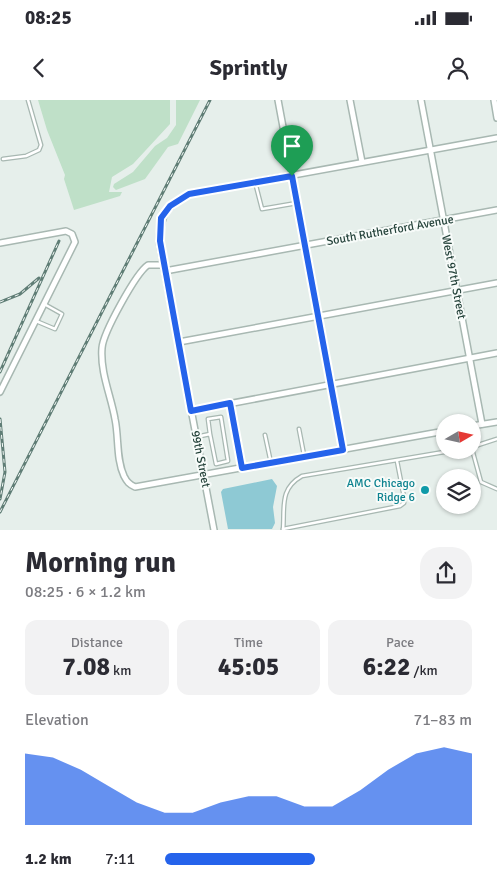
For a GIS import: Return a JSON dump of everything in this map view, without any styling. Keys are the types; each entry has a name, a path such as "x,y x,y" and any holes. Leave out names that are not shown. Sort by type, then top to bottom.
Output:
{"street":[{"path":"278,100 343,450"},
{"path":"350,100 362,162"},
{"name":"West 97th Street","path":"422,100 482,424"},
{"path":"494,100 497,118"},
{"path":"256,182 497,138"},
{"name":"99th Street","path":"214,530 160,241 161,218 170,206 189,194 256,182"},
{"name":"South Rutherford Avenue","path":"204,475 135,487 129,484 121,466 115,419 103,367 102,348 104,337 135,279 143,269 148,265 165,268 305,246 497,210"},
{"path":"0,243 63,231 72,234 75,239 74,246 0,392"},
{"path":"178,342 497,283"},
{"path":"191,411 497,352"},
{"path":"482,424 497,422"},
{"path":"204,475 436,433"}],"lane":[{"path":"3,159 26,156 39,150 41,145 28,100"},
{"path":"256,182 262,209 297,203"},
{"path":"36,321 55,330 62,314 44,304"},
{"path":"230,403 242,468"},
{"path":"221,417 228,461 216,464 210,434 208,419 221,417"},
{"path":"299,429 305,457"},
{"path":"196,437 210,434"},
{"path":"265,435 271,463"},
{"path":"481,445 497,439"},
{"path":"397,461 405,500 400,506 283,529 284,497 298,479 308,475 364,464 397,461 436,454"},
{"path":"475,459 481,482 497,489"}],"green space":[{"path":"38,100 170,100 170,124 133,164 112,177 109,192 122,192 120,196 74,210 64,179 65,175 47,130"},
{"path":"176,100 200,100 178,144 168,147 145,179 116,190 113,187 114,184 133,172 155,146 167,138 176,125"}],"water":[{"path":"272,479 277,486 273,507 275,523 272,529 228,529 221,492 223,489"}],"railway":[{"path":"0,512 210,100"},
{"path":"0,372 59,241"},
{"path":"0,302 20,294 39,278"},
{"path":"0,419 5,472 0,499"}],"place":[{"name":"AMC Chicago Ridge 6","path":"425,490"}],"route":[{"path":"292,176 343,450 242,468 230,403 191,411 160,241 161,218 170,206 189,194 292,176"}]}
